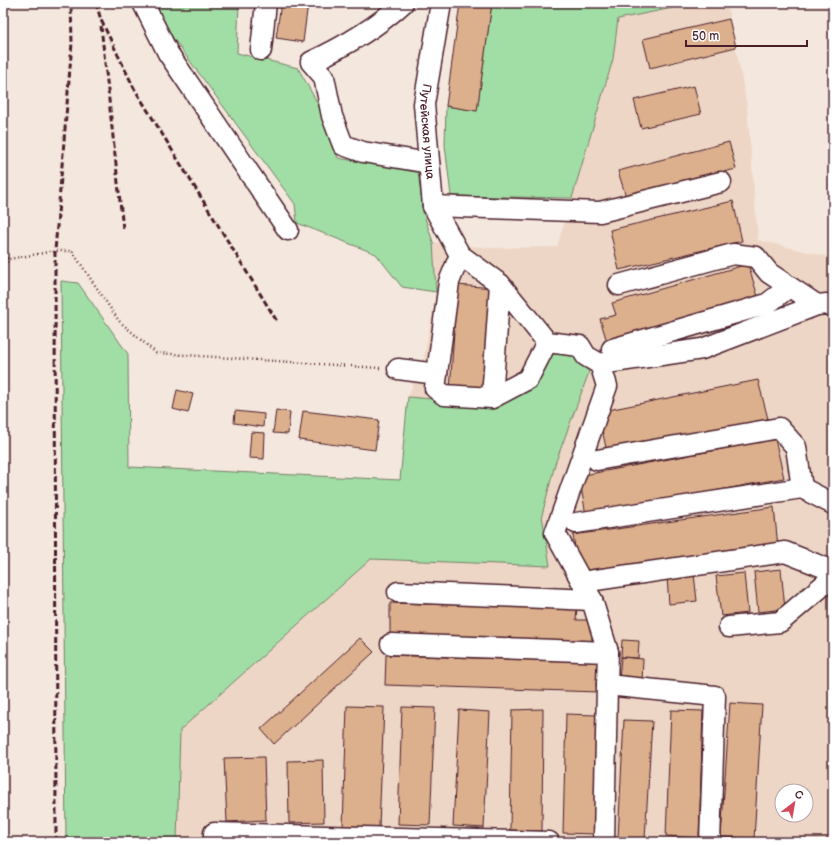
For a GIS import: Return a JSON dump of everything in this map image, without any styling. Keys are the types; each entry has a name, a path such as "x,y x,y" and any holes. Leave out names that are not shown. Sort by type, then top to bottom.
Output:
{"street":[{"path":"143,3 168,53 288,230"},
{"path":"261,50 266,3"},
{"path":"403,3 360,34 328,54 311,62 324,77 332,116 343,145 363,152 429,163"},
{"name":"Путейская улица","path":"442,3 424,104 433,206 460,255"},
{"path":"433,206 600,212 721,182"},
{"path":"619,285 733,254 756,256 769,273 790,287 825,306"},
{"path":"547,342 528,379 492,398 444,395 435,388 449,282 460,255 500,284 547,342 580,346 586,356 606,357 702,349 825,306"},
{"path":"492,398 500,284"},
{"path":"606,357 767,304 790,287"},
{"path":"604,842 608,652 592,600 556,533 607,386 606,357"},
{"path":"398,369 437,374"},
{"path":"596,460 779,428 796,447 802,488"},
{"path":"576,523 802,488 833,504"},
{"path":"582,582 785,552 833,571"},
{"path":"729,627 780,622 833,577"},
{"path":"398,592 592,600"},
{"path":"391,644 608,652"},
{"path":"607,685 715,696 710,842"},
{"path":"214,842 214,833 549,842"}],"path":[{"path":"3,257 9,259 55,251 72,250 119,321 156,353 398,369"},
{"path":"3,269 9,259"}],"shaded area":[{"path":"694,3 727,3 747,106 758,240 833,258 833,842 177,842 180,730 371,559 550,566 542,515 555,464 481,403 408,397 424,358 436,292 433,242 491,248 557,247 613,59 618,18"}],"green space":[{"path":"157,3 239,3 237,53 298,68 318,104 338,158 418,172 423,212 433,242 436,292 402,287 376,254 297,223 295,204 165,27"},
{"path":"492,3 681,3 682,6 618,19 613,59 572,198 451,196 445,145 446,106 477,111"},
{"path":"61,281 78,283 128,354 129,467 400,480 408,397 481,403 551,353 576,356 589,372 555,464 542,515 550,566 371,559 180,730 177,842 66,842"}],"building":[{"path":"281,3 308,3 303,42 276,38"},
{"path":"460,3 492,3 477,111 446,106"},
{"path":"729,19 736,47 650,68 643,39"},
{"path":"694,86 701,114 641,128 634,100"},
{"path":"729,142 736,169 626,197 618,171"},
{"path":"733,201 742,241 619,270 610,230"},
{"path":"748,264 759,300 608,345 600,319 616,315 612,303"},
{"path":"457,285 494,288 487,394 450,391"},
{"path":"833,338 833,354 828,340"},
{"path":"758,380 768,419 607,452 598,412"},
{"path":"177,390 193,394 188,413 173,409"},
{"path":"276,410 290,412 288,434 273,433"},
{"path":"235,411 264,414 263,427 234,423"},
{"path":"303,411 379,420 375,450 299,440"},
{"path":"251,432 265,433 264,459 249,458"},
{"path":"775,439 784,478 586,515 579,476"},
{"path":"774,507 778,547 579,571 573,535"},
{"path":"781,569 785,609 758,612 754,572"},
{"path":"744,573 748,613 721,616 716,576"},
{"path":"694,574 697,601 669,604 667,577"},
{"path":"390,603 577,608 576,620 592,620 592,642 390,636"},
{"path":"360,638 374,652 274,744 261,729"},
{"path":"622,640 639,641 638,658 621,657"},
{"path":"386,655 599,662 598,692 385,685"},
{"path":"621,657 643,659 642,682 619,680"},
{"path":"730,703 762,705 754,839 721,837"},
{"path":"347,706 384,707 379,827 343,826"},
{"path":"402,707 435,708 430,825 398,824"},
{"path":"543,709 542,831 510,830 512,710"},
{"path":"459,710 490,712 484,828 453,826"},
{"path":"671,710 703,711 699,838 666,836"},
{"path":"566,714 596,715 594,834 563,833"},
{"path":"624,720 652,721 645,839 618,838"},
{"path":"264,757 266,820 227,822 224,758"},
{"path":"323,760 324,822 289,823 288,761"}],"railway":[{"path":"56,842 55,251 72,43 71,3"},
{"path":"96,3 101,20 134,88 278,323"},
{"path":"101,26 123,229"}]}
